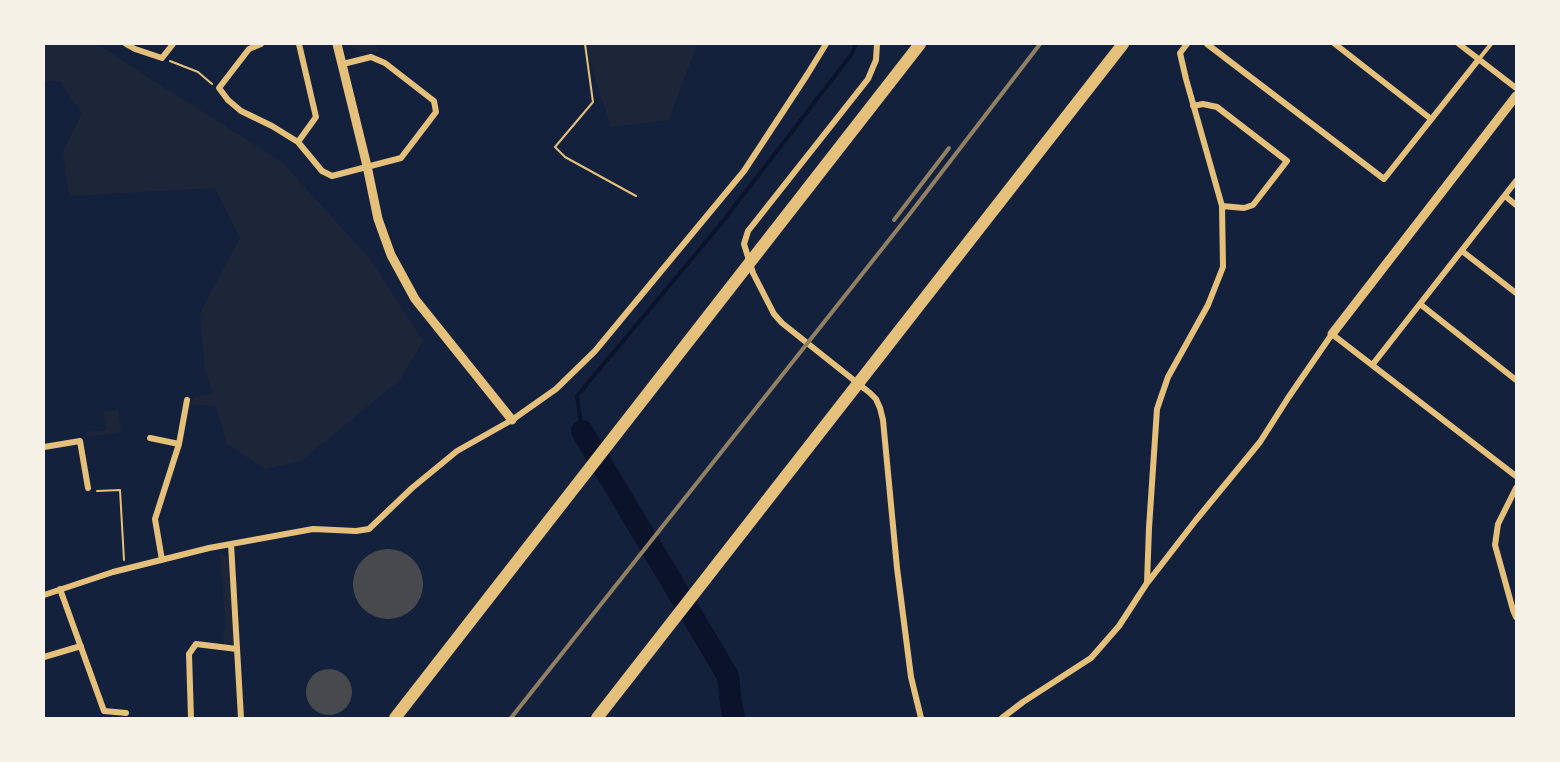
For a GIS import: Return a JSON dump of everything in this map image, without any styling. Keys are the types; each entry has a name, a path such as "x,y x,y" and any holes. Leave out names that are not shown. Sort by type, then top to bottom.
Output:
{"highway":[{"path":"395,718 920,44"},
{"path":"598,718 1123,44"}],"street":[{"path":"126,44 162,58 173,44"},
{"path":"261,44 249,49 219,88 241,111 298,142 322,171 332,176 401,158 436,112 434,101 385,63 371,57 343,64"},
{"path":"298,142 316,117 299,44"},
{"path":"337,44 378,219 391,255 415,299 512,420"},
{"path":"44,595 125,569 231,544 313,530 369,529 412,488 458,451 512,420 556,388 595,351 744,171 826,44"},
{"path":"877,44 876,60 868,78 748,231 744,244 753,273 774,314 782,323 870,393 880,408 909,666 921,718"},
{"path":"1147,583 1157,409 1168,377 1208,304 1223,267 1222,206 1180,53 1187,44"},
{"path":"1206,44 1384,179 1479,59"},
{"path":"1335,44 1431,118"},
{"path":"1459,44 1516,88"},
{"path":"1002,718 1091,658 1119,626 1147,583 1260,442 1332,333 1516,96"},
{"path":"1193,106 1203,104 1217,107 1287,160 1253,206 1244,208 1222,206"},
{"path":"1373,364 1516,181"},
{"path":"1505,196 1516,205"},
{"path":"1462,250 1516,293"},
{"path":"1420,304 1516,380"},
{"path":"1332,333 1516,476"},
{"path":"162,560 155,519 180,444 187,400"},
{"path":"150,438 180,444"},
{"path":"44,447 80,441 88,488"},
{"path":"1516,488 1498,524 1495,545 1516,617"},
{"path":"231,544 241,718"},
{"path":"60,590 104,711 126,713"},
{"path":"191,718 189,654 196,644 237,649"},
{"path":"44,657 81,646"}],"lane":[{"path":"1479,59 1491,44"}],"path":[{"path":"585,44 593,102 555,147 565,157 636,196"},
{"path":"162,58 198,72 213,86 219,88"},
{"path":"88,488 96,491 120,490 125,569"}],"shaded area":[{"path":"44,44 98,44 282,162 370,259 423,341 400,380 301,461 265,469 227,444 216,407 191,404 194,397 213,394 205,369 200,313 240,238 215,188 69,196 63,152 82,113 59,81 44,81"},
{"path":"351,44 375,44 380,52 360,52 351,47"},
{"path":"584,44 697,44 669,120 611,127"},
{"path":"118,410 121,432 86,437 85,432 106,430 103,412"},
{"path":"220,553 228,558 234,641 229,645 224,645 223,631 226,630"}],"building":[{"path":"388,549 401,552 413,559 420,571 423,584 420,597 413,609 401,616 388,619 375,616 363,609 356,597 353,584 356,571 363,559 375,552"},
{"path":"329,669 345,676 352,692 345,708 329,715 313,708 306,692 313,676"}],"waterway":[{"path":"582,431 577,396 720,225 851,55 856,44"},
{"path":"582,431 728,676 734,718"}],"railway":[{"path":"511,718 912,211 1040,44"},
{"path":"894,220 949,148"}]}
